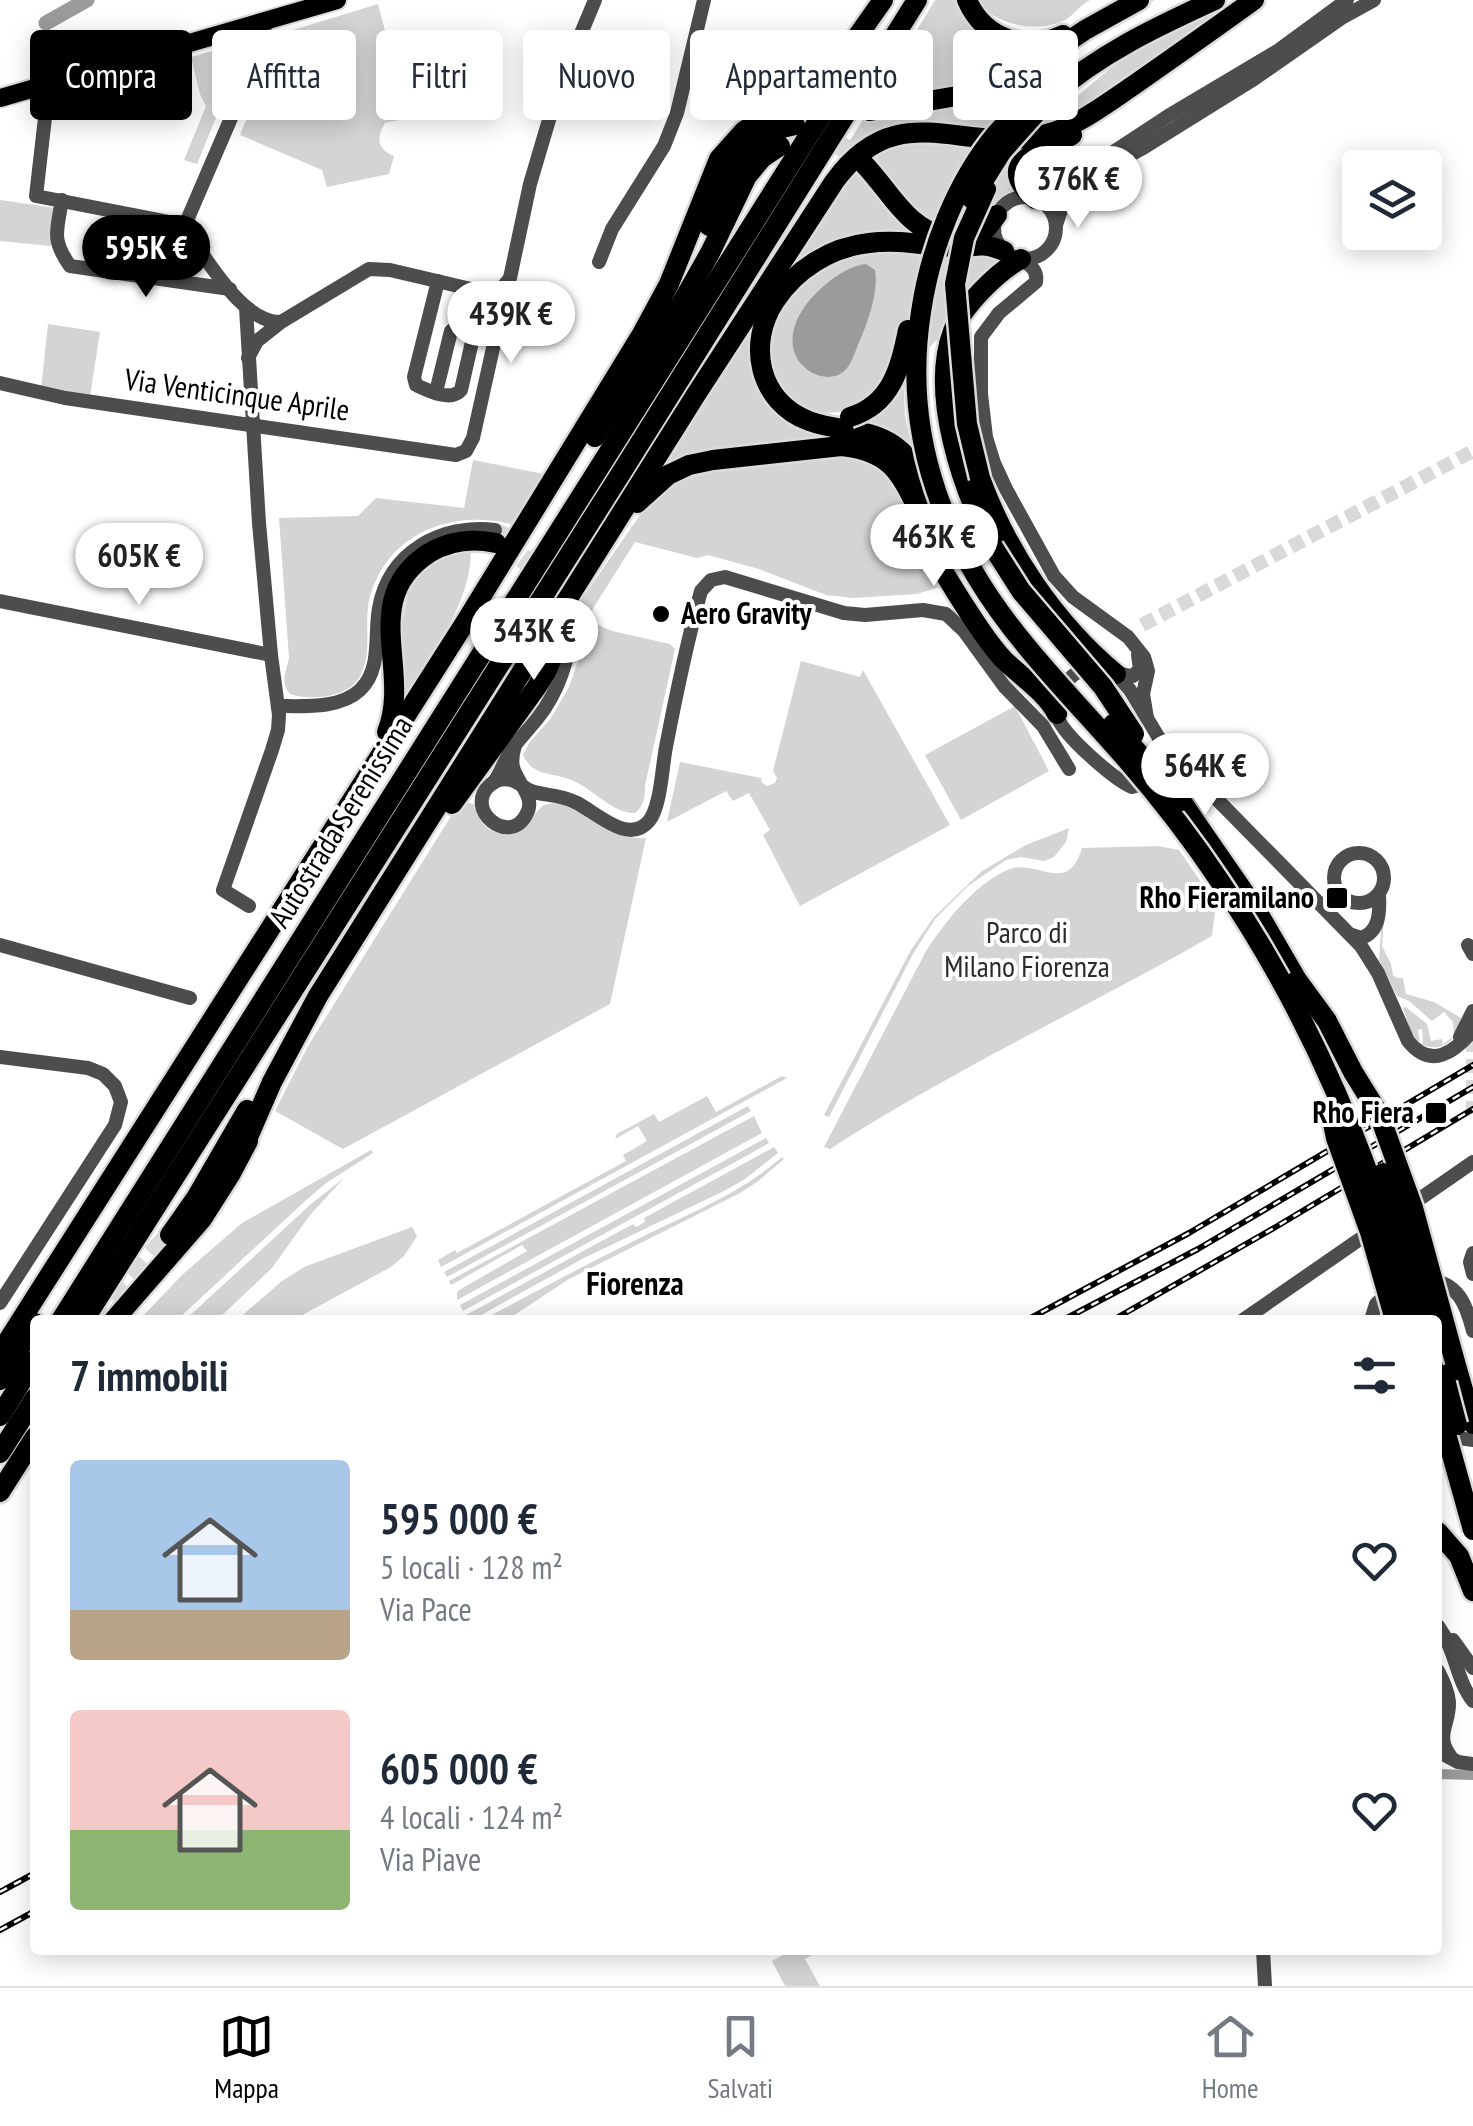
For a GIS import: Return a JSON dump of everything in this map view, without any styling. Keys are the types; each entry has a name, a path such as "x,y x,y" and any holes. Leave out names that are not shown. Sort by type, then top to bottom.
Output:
{"highway":[{"path":"602,414 661,302 726,149 744,131 827,72 849,50 883,0"},
{"name":"Autostrada Serenissima","path":"64,1315 894,0"},
{"name":"Autostrada Serenissima","path":"898,30 917,0"},
{"path":"967,0 980,22 996,35 1034,44 1056,39 1138,0"},
{"path":"933,100 998,84 1138,0"},
{"path":"1078,59 1138,22 1185,0"},
{"path":"1078,74 1112,52 1215,0"},
{"path":"697,393 834,182 866,148 898,134 920,131 1002,140 1045,134 1085,118 1254,0"},
{"path":"1035,198 1024,190 1018,176 1026,157 1070,136 1152,73"},
{"name":"Autostrada Serenissima","path":"87,1315 842,120"},
{"path":"118,1315 202,1219 309,1029 439,823 542,679 549,644 762,284 847,120"},
{"path":"848,422 875,404 894,382 920,275 942,209 997,134 1015,120"},
{"path":"1022,120 975,192 942,274 929,362 939,460 957,516 996,586 1032,634 1181,801"},
{"path":"1023,120 975,210 956,270 955,298 971,446 996,518 1030,576 1094,655 1116,674"},
{"path":"40,1315 678,294 738,160 766,134 794,125"},
{"path":"0,1353 468,618 602,414 684,299 747,176 762,158 780,146"},
{"path":"981,156 944,227 927,280 918,338 917,402 927,465 944,517 970,567 1011,628"},
{"path":"863,163 907,217 939,237 962,242"},
{"path":"934,245 962,242 981,233 997,215"},
{"path":"1413,1315 1354,1133 1308,1029 1220,881 1127,760 976,590 958,562 913,464 899,448 848,422 807,415 777,398 768,383 760,365 760,338 767,315 790,282 813,262 846,247 883,241 956,248 983,244 1013,255 1011,265 959,320 951,337 947,362 947,402 955,451 979,521 1021,591 1110,695 1152,754 1257,911 1297,980 1370,1139 1428,1315"},
{"path":"170,1235 211,1174 287,1036 549,644 638,502 668,475 714,460 841,446 878,455 894,468 906,487 945,574 1000,656 1044,696 1061,722"},
{"path":"328,838 392,718 395,699 389,622 399,585 416,563 440,548 496,537"},
{"path":"242,1152 303,1023 379,896"},
{"path":"1275,970 1320,1075 1336,1138 1394,1315"},
{"path":"1297,980 1327,1021 1352,1072 1379,1114 1414,1208 1437,1315"},
{"path":"37,1315 66,1272"},
{"path":"0,1371 30,1326"},
{"path":"0,1380 30,1332"},
{"path":"1446,1357 1473,1424"},
{"path":"1446,1357 1473,1480"},
{"path":"0,1416 30,1368"},
{"path":"0,1453 30,1406"},
{"path":"1442,1420 1473,1532"},
{"path":"0,1492 30,1445"},
{"path":"1442,1537 1459,1556 1473,1591"}],"main road":[{"path":"192,42 337,0"},
{"path":"0,98 30,89"}],"street":[{"path":"248,360 258,341 281,322 369,269 390,270 488,292 502,288 510,278 530,184 559,86 595,0"},
{"path":"599,262 612,229 664,146 677,114 704,0"},
{"path":"1146,718 1143,694 1148,676 1144,656 1122,632 1072,597 1060,583 1023,522 994,463 986,437 980,342 993,318 1032,287 1036,278 1034,269 1013,255 994,232 997,215 1016,199 1054,194 1076,175 1168,116 1279,50 1347,0"},
{"path":"1016,300 1040,289 1056,225 1071,192 1089,177 1144,148 1374,0"},
{"path":"184,225 264,40 264,21"},
{"path":"44,120 36,196 184,225"},
{"path":"1035,198 1050,210 1056,225"},
{"path":"62,200 56,239 70,266 230,289"},
{"path":"184,225 246,308 264,319 281,322"},
{"path":"1013,255 1041,255 1052,245"},
{"path":"436,392 454,327 464,325 474,334 461,390 455,396 436,392 416,385 414,376 438,281"},
{"name":"Via Venticinque Aprile","path":"0,383 65,398 456,455 466,451 472,438 502,312 488,292"},
{"path":"246,308 252,424 278,706 278,730 223,890 249,906"},
{"path":"278,706 327,704 355,694 372,674 384,590 400,563 427,540 466,528 496,537"},
{"path":"493,783 511,780 534,792 562,797 620,828 637,829 644,825 652,816 701,592 708,582 720,577 844,614 923,610 946,614 964,631 1006,688 1043,726 1069,769"},
{"path":"0,601 271,654"},
{"path":"562,797 545,800 516,826 501,827 489,821 482,808 487,788 554,690 567,658 571,623"},
{"path":"1069,769 1076,751 1061,722 1058,695 1066,682 1085,669 1098,668 1129,676 1138,672 1140,664 1134,644"},
{"path":"1116,674 1176,762 1197,778 1352,935 1378,973 1410,1045 1427,1055 1438,1056 1459,1046 1473,1030"},
{"path":"1061,722 1120,782 1132,787 1150,783 1162,771 1167,757 1164,748"},
{"path":"515,745 512,766 528,793 526,816"},
{"path":"1069,769 1088,761 1103,766"},
{"path":"1162,771 1172,768 1197,778"},
{"path":"1340,923 1359,928 1371,918 1367,905 1342,896 1334,882 1336,868 1343,858 1368,853 1380,862 1385,877 1379,894 1375,956 1378,973"},
{"path":"1357,903 1370,901 1379,894"},
{"path":"1352,935 1368,936 1377,922"},
{"path":"0,945 190,998"},
{"path":"1447,1053 1473,1011"},
{"path":"0,1057 96,1070 115,1086 121,1102 115,1125 0,1303"},
{"path":"1250,1315 1473,1162"},
{"path":"1473,1253 1473,1274"},
{"path":"1371,1315 1376,1304 1394,1287 1428,1279 1442,1282 1458,1293 1472,1324"},
{"path":"1442,1440 1473,1440"},
{"path":"1442,1533 1461,1536 1473,1532"},
{"path":"1442,1627 1473,1668"},
{"path":"1442,1631 1473,1705 1459,1710 1442,1728"},
{"path":"1442,1681 1448,1696 1448,1712 1442,1727"},
{"path":"1444,1754 1473,1764"},
{"path":"1263,1955 1265,1986"}],"green space":[{"path":"935,0 962,0 1005,30 953,30 953,87 933,91 933,30 917,30"},
{"path":"977,0 1090,0 1065,20 1030,26 994,16"},
{"path":"1150,0 1155,0 1078,48 1078,39"},
{"path":"1239,0 1157,63 1078,111 1078,95 1121,59"},
{"path":"378,4 385,30 376,30 376,120 399,120 385,123 380,134 381,146 394,156 389,174 327,187 322,170 240,135 246,120 356,120 356,30 293,30"},
{"path":"212,51 215,120 197,164 184,160 206,106 192,57"},
{"path":"953,103 953,120 1063,120 1052,127 888,133 798,224 863,120 933,120 933,106"},
{"path":"902,141 1016,145 1017,189 1002,198 980,224 962,235 916,215 868,156"},
{"path":"856,165 899,217 922,233 921,237 854,238 828,246 797,265 773,290 756,321 751,343 752,366 773,405 793,420 882,447 899,460 910,481 901,468 880,452 842,442 708,456 676,465 657,478 654,476 819,216"},
{"path":"0,200 56,208 51,246 0,241"},
{"path":"873,250 989,250 1005,263 949,328 903,373 905,415 913,456 866,426 849,410 831,413 800,405 778,383 772,368 769,334 777,314 792,294 828,263"},
{"path":"48,324 100,332 90,396 41,389"},
{"path":"851,455 890,472 942,586 917,594 853,598 826,595 759,569 635,542 592,610 596,624 670,644 675,649 642,804 635,813 626,812 579,784 530,765 523,755 569,687 584,644 581,622 565,623 654,495 690,471"},
{"path":"473,460 544,474 511,524 464,520 420,533 402,546 375,583 368,607 366,660 355,683 328,696 290,694 284,681 289,658 279,518 358,516 376,498 464,508"},
{"path":"471,547 470,567 458,606 406,695 400,634 409,587 433,558"},
{"path":"801,661 860,677 863,670 950,825 800,906 763,835 770,830 749,793 733,801 726,791 667,822 680,762 761,778 767,786 775,783 773,771"},
{"path":"1015,706 1049,771 961,820 925,755"},
{"path":"461,800 475,805 486,827 499,833 514,832 544,805 558,803 618,833 646,838 610,1004 343,1149 275,1111 308,1046"},
{"path":"1069,828 1066,842 1054,857 1044,861 1021,857 1006,860 968,886 935,919 829,1117 824,1115 911,950 934,917 982,871 1026,845"},
{"name":"Parco di Milano Fiorenza","path":"1158,846 1179,850 1216,904 1212,936 923,1093 830,1149 824,1147 926,951 973,893 1010,869 1021,867 1051,873 1069,870 1082,848"},
{"path":"1382,919 1382,946 1393,975 1403,978 1406,994 1434,1002 1461,1018 1456,1033 1454,1036 1453,1022 1444,1012 1432,1021 1397,996 1379,960"},
{"path":"1403,1008 1427,1024 1431,1041 1442,1039 1442,1045 1454,1036 1442,1046 1420,1044 1422,1029 1418,1030 1420,1043 1412,1036"},
{"path":"782,1076 787,1078 441,1267 438,1260 626,1161 623,1155 647,1141 638,1126 615,1139 617,1134 654,1114 659,1122 707,1096 716,1112"},
{"path":"748,1106 751,1111 447,1277 444,1272"},
{"path":"754,1116 762,1133 457,1300 461,1289 527,1251 522,1245 451,1285 449,1281"},
{"path":"766,1138 769,1143 748,1155 463,1311 460,1305"},
{"path":"774,1147 778,1153 724,1191 584,1258 481,1315 466,1315 633,1224 636,1227 645,1222 644,1218"},
{"path":"371,1150 373,1153 326,1183 182,1315 144,1315 182,1275 242,1223"},
{"path":"784,1159 740,1193 569,1279 515,1315 492,1315 730,1193"},
{"path":"344,1178 310,1215 272,1268 222,1315 190,1315"},
{"path":"412,1227 417,1236 391,1267 302,1315 243,1315 304,1267"},
{"path":"783,1955 812,1955 805,1959 820,1986 785,1986 772,1961"}],"shaded area":[{"path":"866,264 875,270 875,288 852,360 836,376 814,374 801,364 794,351 793,332 800,314 830,281"}],"waterway":[{"path":"46,23 87,0"},
{"path":"1442,1774 1473,1775"}],"tunnel":[{"path":"780,146 815,138 844,148 863,163"},
{"path":"1142,625 1473,451"},
{"path":"495,530 524,544 548,565"},
{"path":"496,543 526,560 547,587 557,619 554,653"},
{"path":"1473,1038 1473,1114"},
{"path":"95,1315 170,1235"}],"railway":[{"path":"1036,1315 1189,1233 1473,1065"},
{"path":"1073,1315 1198,1249 1473,1087"},
{"path":"1122,1315 1473,1109"},
{"path":"0,1892 30,1876"},
{"path":"0,1930 30,1914"}],"place":[{"name":"Aero Gravity","path":"661,614"},
{"name":"Rho Fieramilano","path":"1337,898"},
{"name":"Rho Fiera","path":"1436,1113"}],"district":[{"name":"Fiorenza","path":"635,1284"}]}
